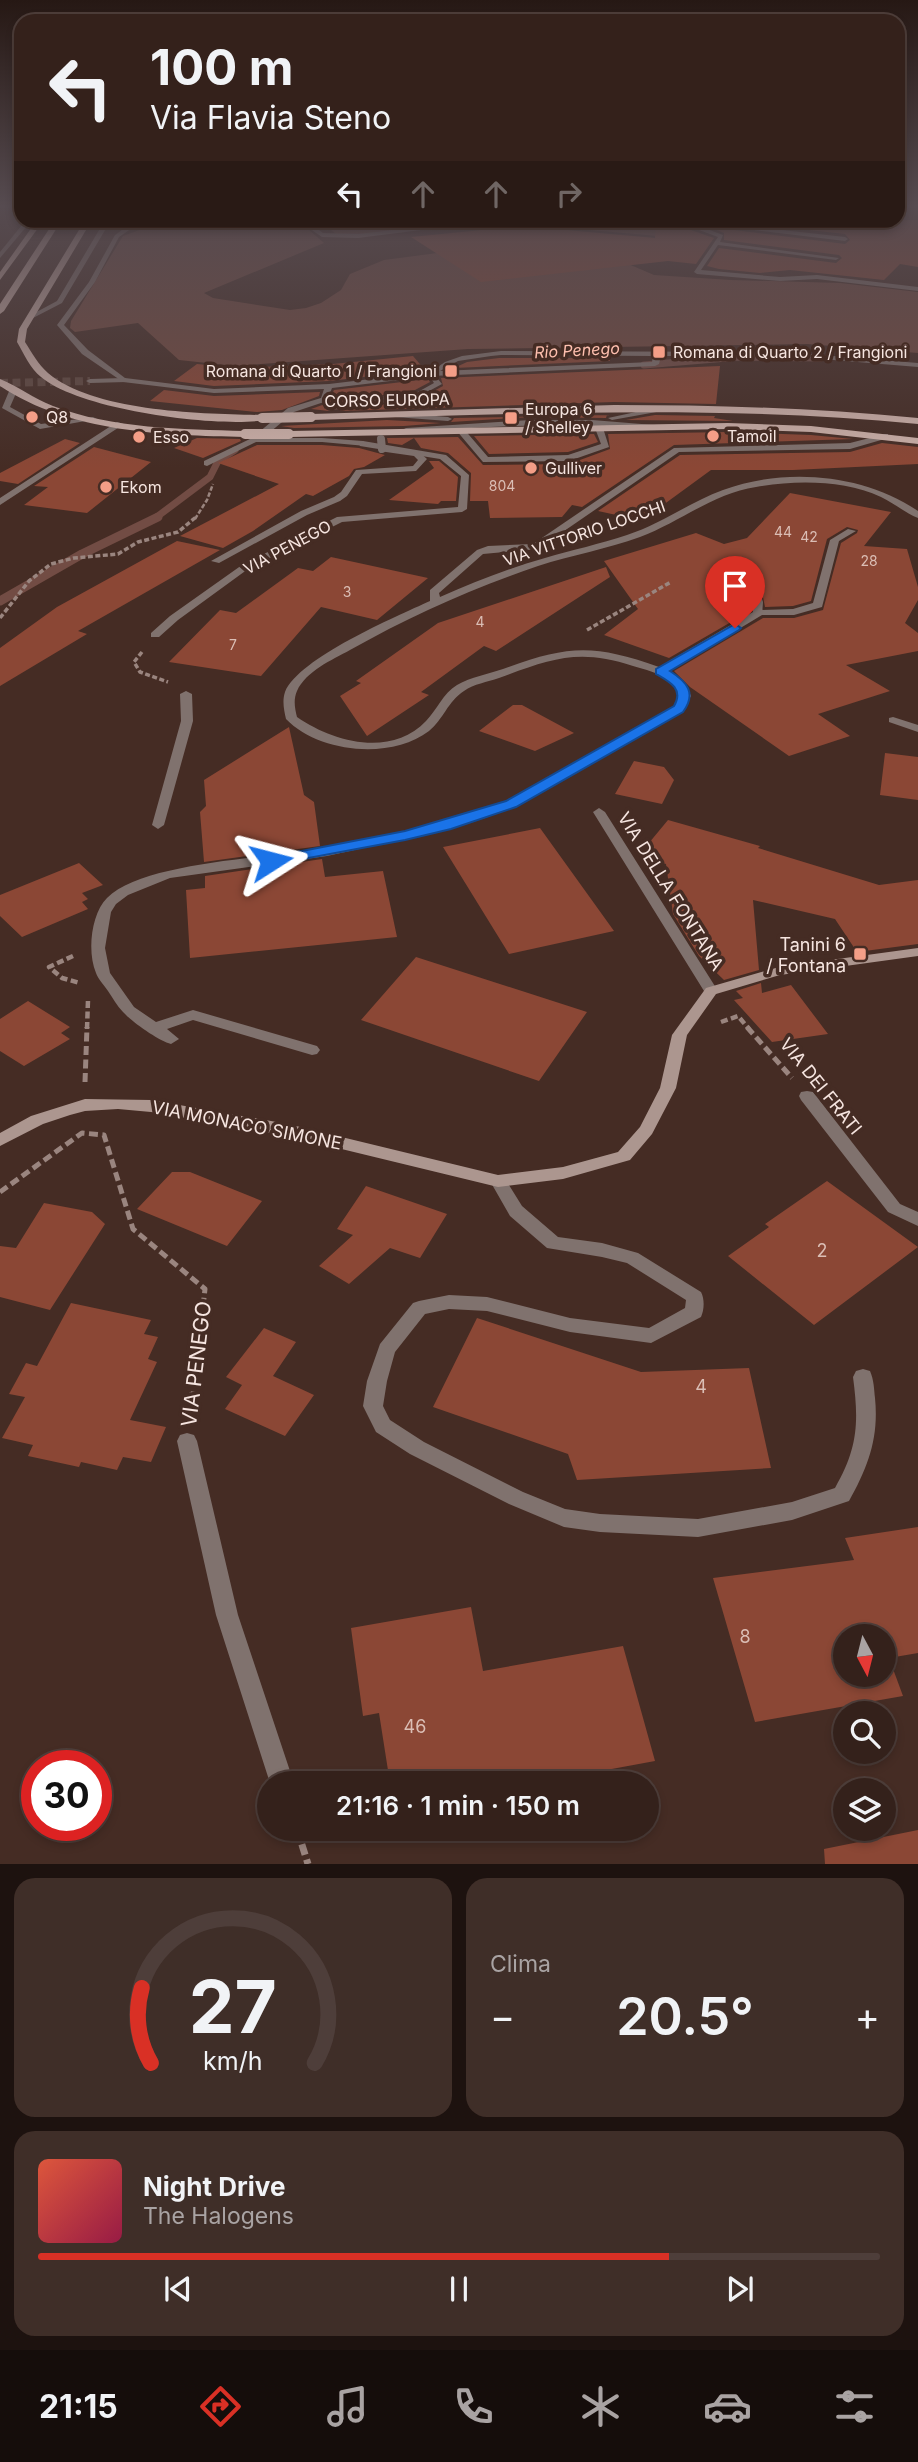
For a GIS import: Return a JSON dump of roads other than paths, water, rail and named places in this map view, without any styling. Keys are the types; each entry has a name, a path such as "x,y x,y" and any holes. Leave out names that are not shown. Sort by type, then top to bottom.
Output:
{"main road":[{"name":"CORSO EUROPA","path":"45,294 23,329 21,342 45,376 85,396 170,413 262,418 659,409 780,410 918,421"},
{"path":"0,311 4,299"},
{"name":"CORSO EUROPA","path":"0,382 35,401 93,419 191,432 380,435 394,431 598,424 783,428 918,441"},
{"path":"711,991 779,971 918,953"},
{"name":"VIA MONACO SIMONE","path":"3,1136 37,1120 85,1105 151,1106 288,1130 498,1181 563,1173 624,1156 646,1130 667,1087 680,1035 711,991"}],"street":[{"path":"31,317 60,302 65,294"},
{"path":"83,294 60,325 85,352 123,380"},
{"path":"432,374 444,363 478,354 806,355 918,365"},
{"path":"90,381 123,380 214,391 329,386 432,374 578,366 643,366 655,364 657,355"},
{"path":"331,407 418,395 438,384 432,374"},
{"path":"207,463 255,440 291,410 324,399 329,386"},
{"path":"13,391 6,408 40,426 93,419"},
{"path":"598,424 659,409"},
{"path":"396,415 491,423"},
{"path":"394,431 491,423"},
{"name":"CORSO EUROPA","path":"460,430 486,460 569,458 606,444 598,424 491,423"},
{"path":"0,502 120,424"},
{"path":"216,561 304,513 337,499 344,494 359,472 416,468 423,459 416,454 382,449 380,435"},
{"path":"435,603 434,592 480,552 488,549 535,547 677,450 850,446 885,436"},
{"name":"VIA PENEGO","path":"155,635 245,567 340,519 462,509 465,475 443,457 321,440 255,440"},
{"name":"VIA VITTORIO LOCCHI","path":"661,671 592,650 557,654 457,690 422,732 385,744 339,743 316,736 292,719 288,705 290,696 303,675 374,631 435,603 533,565 636,535 734,488 803,481 854,485 890,497 918,515"},
{"path":"171,1040 129,1010 103,973 97,948 104,912 111,901 123,892 167,874 304,856 377,842 446,826 511,804 679,709 684,702 684,690 680,683 661,671 758,613 794,612 818,605 835,540 850,531"},
{"path":"753,584 758,613"},
{"path":"158,825 187,721 186,694"},
{"path":"893,720 918,729"},
{"name":"VIA DELLA FONTANA","path":"599,811 711,991"},
{"path":"153,1028 193,1015 312,1050"},
{"name":"VIA DEI FRATI","path":"807,1096 894,1208 918,1220"},
{"path":"498,1181 516,1211 553,1243 602,1250 632,1258 695,1297 694,1312 651,1336 558,1323 487,1304 449,1302 419,1308 387,1349 373,1406 383,1426 417,1448 516,1498 564,1518 600,1523 698,1528 792,1511 842,1495 859,1466 869,1425 863,1377"},
{"name":"VIA PENEGO","path":"187,1441 227,1615 278,1771"}],"waterway":[{"name":"Rio Penego","path":"644,365 739,357 821,358"},
{"name":"Rio Penego","path":"328,407 408,396"},
{"name":"Rio Penego","path":"154,519 210,477 218,461 235,450"},
{"name":"Rio Penego","path":"154,519 158,517"},
{"name":"Rio Penego","path":"0,601 82,554 154,519"}],"tunnel":[{"path":"0,383 90,381"}],"place":[{"name":"Romana di Quarto 2 / Frangioni","path":"659,352"},
{"name":"Romana di Quarto 1 / Frangioni","path":"451,371"},
{"name":"Q8","path":"32,417"},
{"name":"Europa 6 / Shelley","path":"511,418"},
{"name":"Tamoil","path":"713,436"},
{"name":"Esso","path":"139,437"},
{"name":"Gulliver","path":"531,468"},
{"name":"Ekom","path":"106,487"},
{"name":"Tanini 6 / Fontana","path":"860,954"}]}
